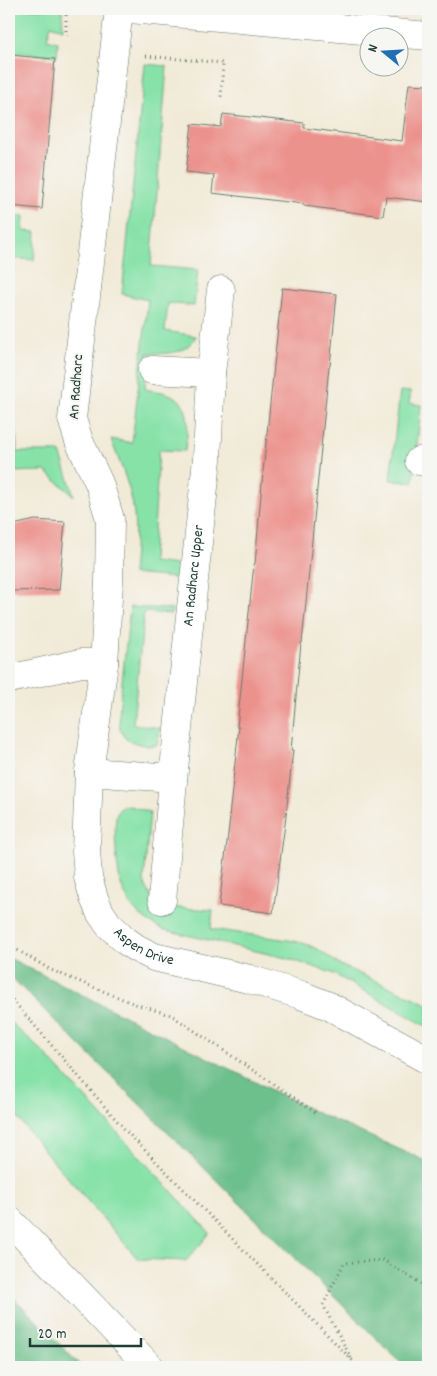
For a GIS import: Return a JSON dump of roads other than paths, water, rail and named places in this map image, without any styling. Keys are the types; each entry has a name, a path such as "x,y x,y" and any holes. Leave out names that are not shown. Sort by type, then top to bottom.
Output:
{"main road":[{"name":"An Radharc","path":"104,663 109,582 110,519 99,483 79,441 72,419 120,9"},
{"path":"130,9 428,36"},
{"name":"An Radharc Upper","path":"162,900 207,459 211,373 221,290"},
{"path":"152,370 211,373"},
{"path":"9,678 81,663 104,663"},
{"name":"Aspen Drive","path":"104,663 89,772 86,852 88,877 94,898 108,924 126,941 145,953 163,960 249,979 317,1001 428,1060"},
{"path":"89,772 173,778"},
{"path":"9,1220 150,1367"}]}
